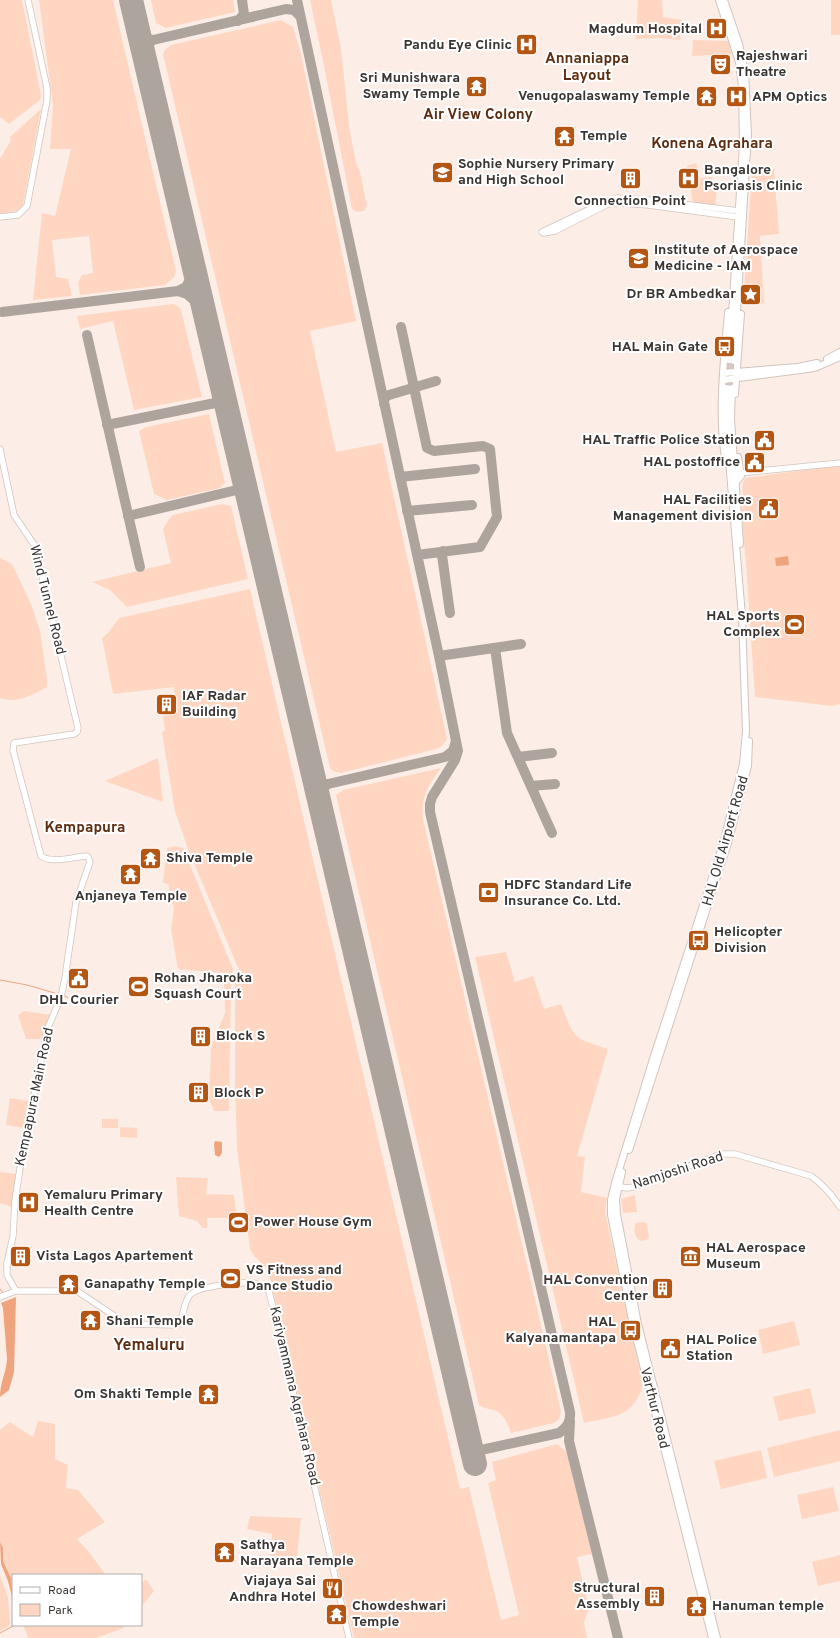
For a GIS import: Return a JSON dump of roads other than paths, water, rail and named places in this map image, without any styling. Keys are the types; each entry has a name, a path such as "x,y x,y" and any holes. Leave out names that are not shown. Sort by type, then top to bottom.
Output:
{"main road":[{"path":"719,0 743,71 743,146 738,214 735,299 728,309 723,373 722,418 724,454 728,476 734,481"},
{"path":"724,0 739,44 743,71 748,135 731,360"},
{"path":"734,481 741,476 735,415 741,315 740,304 735,299"},
{"path":"723,380 737,376 816,364 840,352"},
{"path":"723,373 737,376 808,370 840,357"},
{"path":"730,388 734,481"},
{"name":"HAL Old Airport Road","path":"617,1186 724,847 748,766 750,730 746,616 734,481"},
{"name":"HAL Old Airport Road","path":"617,1177 654,1056 724,847"},
{"name":"Varthur Road","path":"617,1177 617,1214 638,1322 717,1638"},
{"name":"Varthur Road","path":"617,1186 611,1200 611,1214 633,1325 712,1638"}],"street":[{"path":"0,218 18,215 27,206 46,110 47,88 28,0"},
{"path":"617,198 649,200 738,214 618,203 608,204 554,231 546,234 542,232 608,200 617,198"},
{"name":"Wind Tunnel Road","path":"0,449 14,515 35,546 78,728 77,732 74,734 14,743 13,750 41,856 46,859 88,857"},
{"path":"740,474 840,463"},
{"name":"Kempapura Main Road","path":"15,1291 7,1275 7,1263 13,1236 15,1201 20,1168 47,1030 61,997 76,902 90,862 88,857"},
{"name":"Namjoshi Road","path":"617,1186 634,1187 721,1154 735,1154 811,1176 820,1182 831,1193 840,1207"},
{"name":"Kariyammana Agrahara Road","path":"15,1291 77,1291 122,1321 131,1324 173,1326 178,1325 181,1321 189,1296 194,1292 224,1284 251,1283 260,1284 268,1288 349,1638"},
{"path":"0,1297 15,1291"},
{"path":"0,1301 15,1291"}],"waterway":[{"path":"0,980 27,985 58,994"},
{"path":"0,1289 3,1293"},
{"path":"0,1633 13,1626"}],"tunnel":[{"path":"727,388 729,360"},
{"path":"732,388 734,361"}],"place":[{"name":"Magdum Hospital","path":"717,29"},
{"name":"Pandu Eye Clinic","path":"527,45"},
{"name":"Rajeshwari Theatre","path":"720,64"},
{"name":"Sri Munishwara Swamy Temple","path":"476,86"},
{"name":"Venugopalaswamy Temple","path":"706,96"},
{"name":"APM Optics","path":"736,97"},
{"name":"Temple","path":"565,136"},
{"name":"Sophie Nursery Primary and High School","path":"443,172"},
{"name":"Bangalore Psoriasis Clinic","path":"688,178"},
{"name":"Connection Point","path":"630,179"},
{"name":"Institute of Aerospace Medicine - IAM","path":"639,258"},
{"name":"Dr BR Ambedkar","path":"751,294"},
{"name":"HAL Main Gate","path":"724,347"},
{"name":"HAL Traffic Police Station","path":"765,440"},
{"name":"HAL postoffice","path":"755,462"},
{"name":"HAL Facilities Management division","path":"768,508"},
{"name":"HAL Sports Complex","path":"795,624"},
{"name":"IAF Radar Building","path":"167,704"},
{"name":"Shiva Temple","path":"150,858"},
{"name":"Anjaneya Temple","path":"131,874"},
{"name":"HDFC Standard Life Insurance Co. Ltd.","path":"489,893"},
{"name":"Helicopter Division","path":"699,940"},
{"name":"DHL Courier","path":"79,978"},
{"name":"Rohan Jharoka Squash Court","path":"139,986"},
{"name":"Block S","path":"201,1036"},
{"name":"Block P","path":"199,1093"},
{"name":"Yemaluru Primary Health Centre","path":"28,1203"},
{"name":"Power House Gym","path":"238,1222"},
{"name":"Vista Lagos Apartement","path":"21,1256"},
{"name":"HAL Aerospace Museum","path":"690,1256"},
{"name":"VS Fitness and Dance Studio","path":"230,1278"},
{"name":"Ganapathy Temple","path":"69,1284"},
{"name":"HAL Convention Center","path":"663,1288"},
{"name":"Shani Temple","path":"90,1321"},
{"name":"HAL Kalyanamantapa","path":"631,1330"},
{"name":"HAL Police Station","path":"670,1348"},
{"name":"Om Shakti Temple","path":"208,1394"},
{"name":"Sathya Narayana Temple","path":"224,1553"},
{"name":"Viajaya Sai Andhra Hotel","path":"332,1589"},
{"name":"Structural Assembly","path":"655,1596"},
{"name":"Hanuman temple","path":"696,1606"},
{"name":"Chowdeshwari Temple","path":"337,1614"}],"district":[{"name":"Annaniappa Layout","path":"587,68"},
{"name":"Air View Colony","path":"478,115"},
{"name":"Konena Agrahara","path":"712,144"},
{"name":"Kempapura","path":"85,828"},
{"name":"Yemaluru","path":"149,1346"}]}
